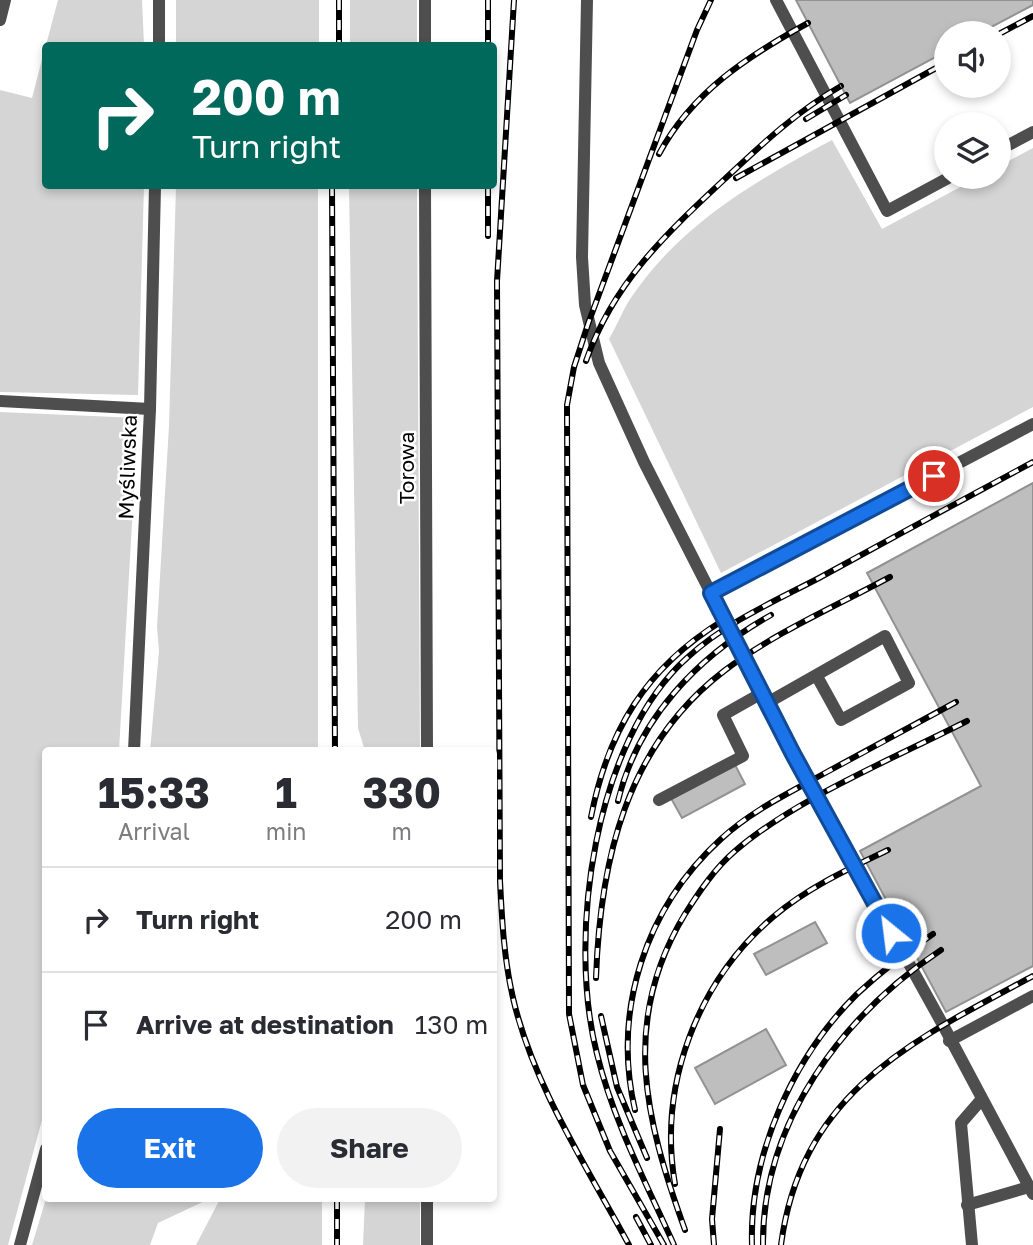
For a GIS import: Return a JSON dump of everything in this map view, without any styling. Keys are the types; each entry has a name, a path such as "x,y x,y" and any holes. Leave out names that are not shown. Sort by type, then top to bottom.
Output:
{"street":[{"path":"0,20 5,0"},
{"path":"159,0 159,42"},
{"path":"425,0 425,42"},
{"path":"587,0 582,257 588,324 599,363 644,462 764,698 1031,1191 967,1205"},
{"path":"776,0 887,211 934,186"},
{"path":"1011,144 1033,132"},
{"name":"Myśliwska","path":"134,747 150,409 155,189"},
{"name":"Torowa","path":"425,189 427,747"},
{"path":"0,401 150,409"},
{"path":"711,593 1033,424"},
{"path":"659,800 743,756 723,715 764,698 885,636 909,683 841,720 819,680"},
{"path":"949,1041 1033,996"},
{"path":"972,1245 961,1124 981,1100"},
{"path":"20,1245 42,1164"},
{"path":"427,1202 427,1245"}],"shaded area":[{"path":"58,0 142,0 144,42 47,42"},
{"path":"176,0 319,0 319,42 176,42"},
{"path":"350,0 417,0 417,42 350,42"},
{"path":"42,60 42,189 144,189 138,395 0,392 0,90 32,98"},
{"path":"832,140 882,229 957,189 1011,189 1011,160 1033,148 1033,407 721,573 609,339 631,297 676,244 724,204"},
{"path":"176,189 318,189 318,747 150,747 159,651 157,627 169,426"},
{"path":"349,189 417,189 420,747 364,747 358,728"},
{"path":"0,412 138,418 119,747 42,747 42,1120 8,1245 0,1245"},
{"path":"45,1202 203,1202 158,1223 150,1245 32,1245"},
{"path":"218,1202 322,1202 322,1245 196,1245"},
{"path":"365,1202 420,1202 420,1245 363,1245"}],"building":[{"path":"796,0 1033,0 1033,5 1003,21 934,21 934,58 850,103"},
{"path":"1033,483 1033,966 946,1012 860,851 981,786 867,573"},
{"path":"732,759 745,784 682,818 668,793"},
{"path":"815,922 827,943 766,975 754,954"},
{"path":"766,1029 786,1065 715,1104 695,1068"}],"railway":[{"path":"339,0 339,42"},
{"path":"488,0 488,42"},
{"path":"514,0 497,281 500,881 504,940 513,998 522,1030 547,1094 629,1245"},
{"path":"664,1245 610,1151 583,1085 569,1014 567,405 574,367 588,324 697,30 711,0"},
{"path":"1011,28 1033,16"},
{"path":"659,154 688,112 723,78 808,23"},
{"path":"736,178 934,69"},
{"path":"586,361 598,332 627,282 664,238 768,139 811,105 841,86"},
{"path":"806,119 846,95"},
{"path":"332,189 335,747"},
{"path":"488,189 488,236"},
{"path":"674,1245 612,1103 597,1054 588,1007 585,954 588,899 596,843 610,788 630,738 656,693 688,657 718,634 751,613 1033,462"},
{"path":"596,978 604,891 612,849 641,770 663,734 691,701 743,657 784,632 890,577"},
{"path":"618,801 627,771 640,743 675,692 719,650 771,615"},
{"path":"591,817 608,756 634,704 672,659 722,621"},
{"path":"635,1110 629,1073 628,1036 632,999 641,963 654,929 672,897 695,866 721,839 758,811 956,702"},
{"path":"685,1230 659,1149 650,1109 646,1070 646,1032 652,993 665,954 685,914 721,865 759,832 816,797 967,721"},
{"path":"675,1184 671,1147 672,1110 678,1073 704,1004 723,972 746,943 786,907 828,880 888,850"},
{"path":"752,1245 758,1177 779,1109 795,1077 813,1047 857,994 894,962 933,934"},
{"path":"763,1245 766,1200 777,1156 793,1115 815,1076 841,1039 872,1006 905,976 941,950"},
{"path":"781,1245 793,1192 812,1148 838,1110 869,1078 905,1049 1033,976"},
{"path":"601,1016 617,1087 647,1158"},
{"path":"714,1245 712,1219 720,1129"},
{"path":"337,1202 337,1245"},
{"path":"636,1217 651,1245"}],"route":[{"path":"891,933 793,754 711,593 934,476"}]}
